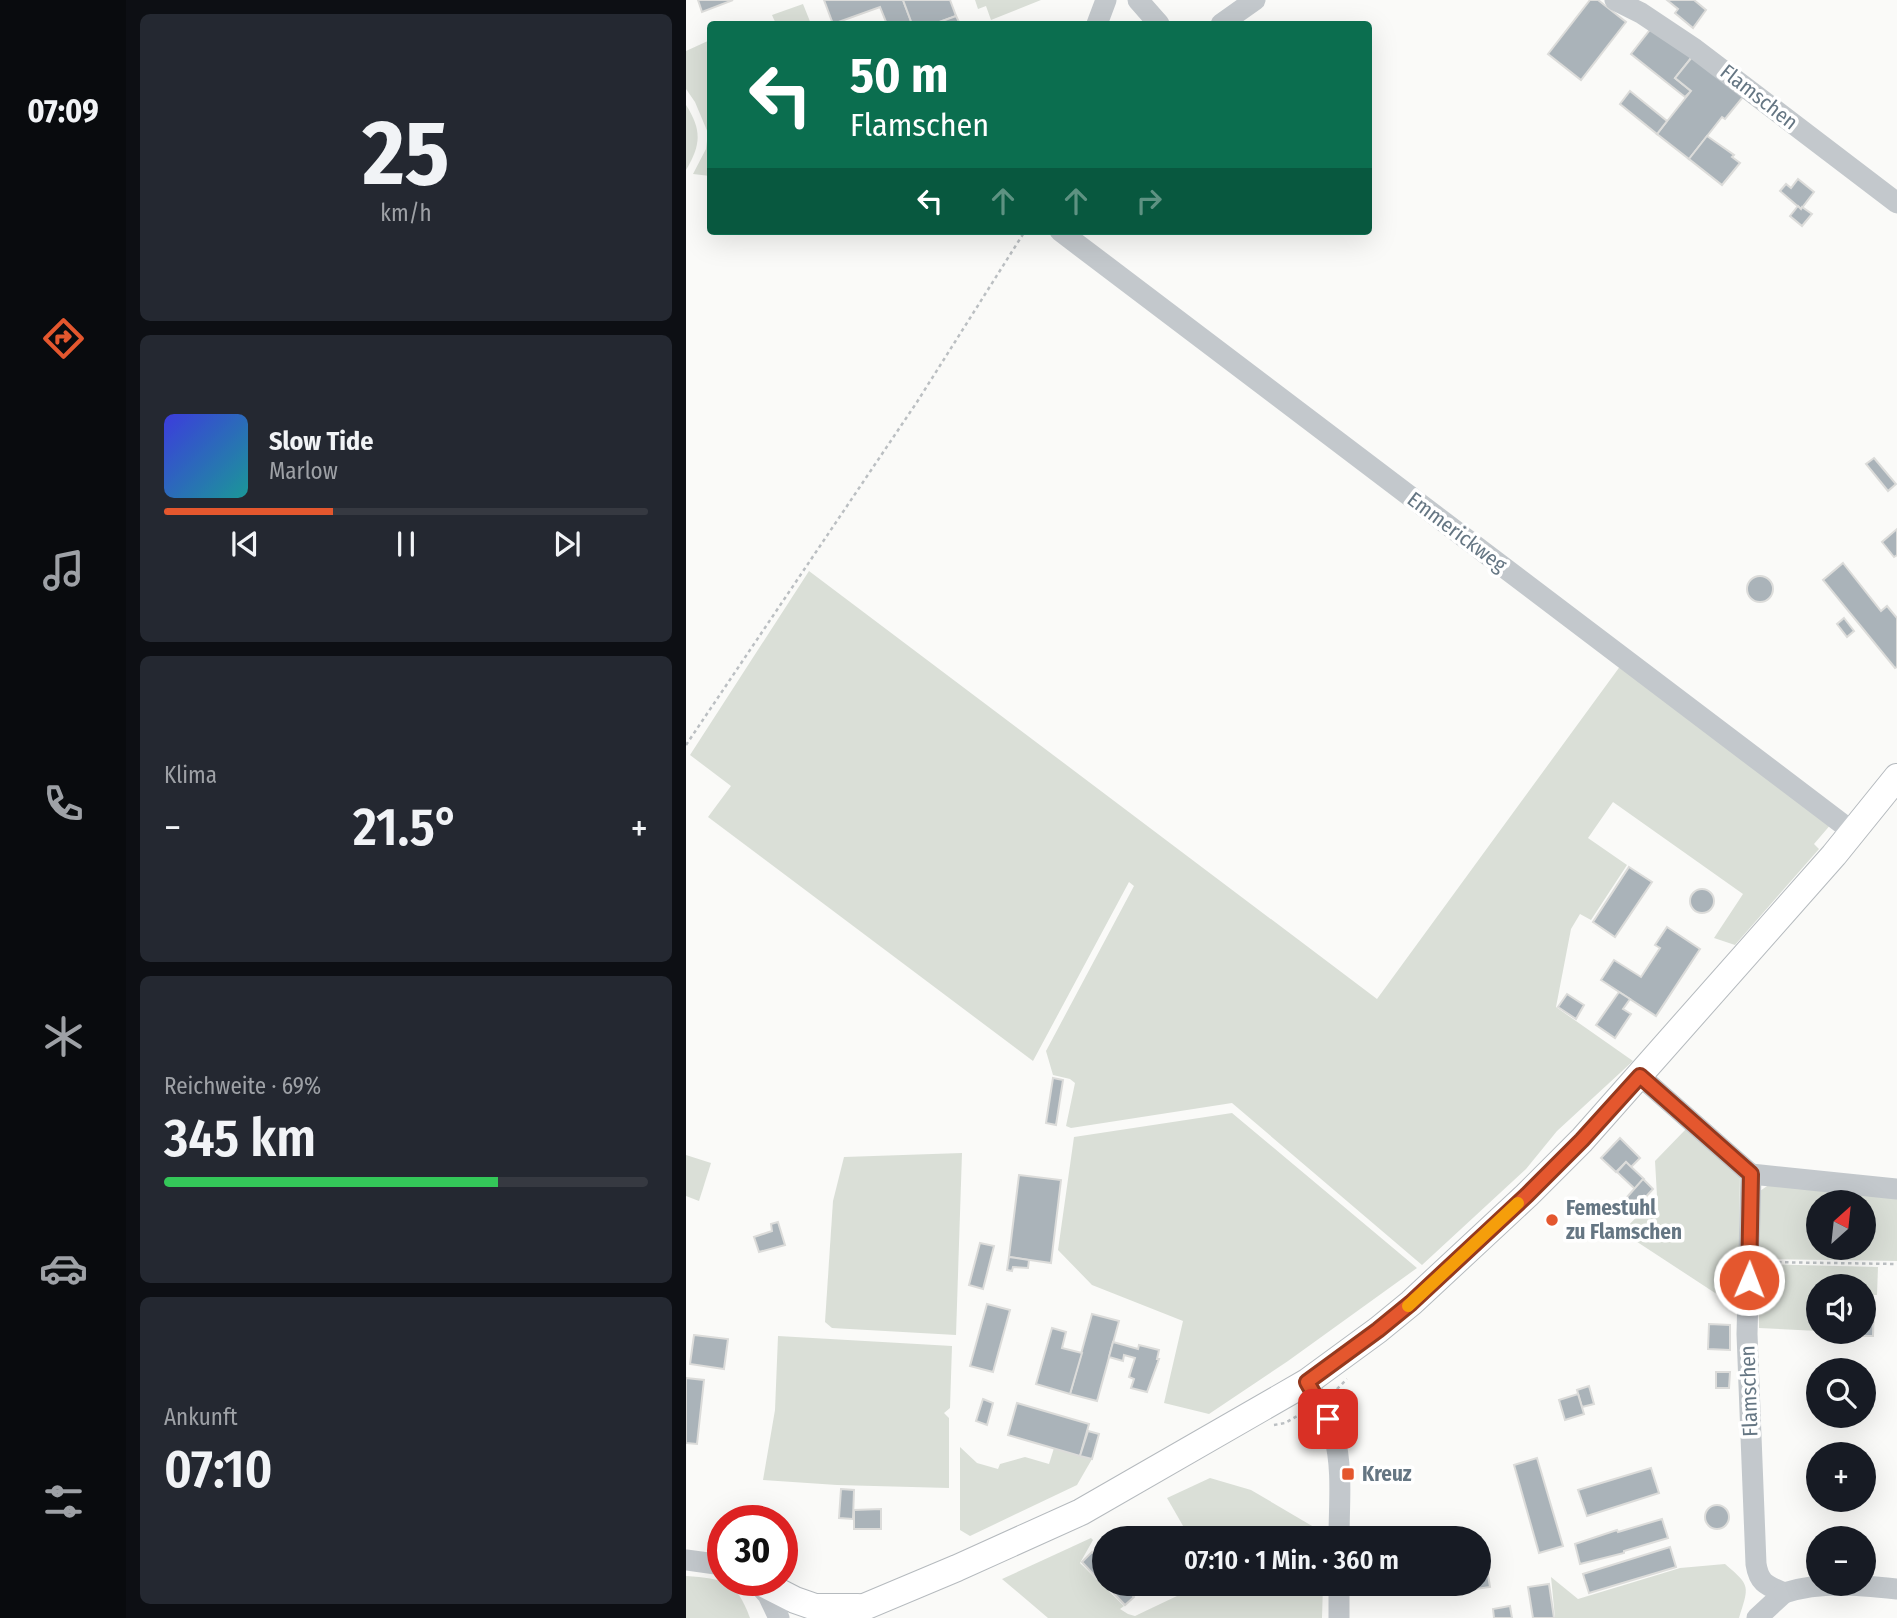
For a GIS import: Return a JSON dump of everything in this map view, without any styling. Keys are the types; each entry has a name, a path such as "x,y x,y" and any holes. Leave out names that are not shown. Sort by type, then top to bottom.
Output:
{"main road":[{"path":"838,1618 1081,1512 1307,1382 1378,1330 1411,1303 1527,1195 1582,1140 1853,832 1897,777"},
{"path":"787,1596 815,1607 866,1607"}],"street":[{"path":"1098,21 1106,0"},
{"path":"1138,0 1156,21"},
{"path":"1225,21 1255,0"},
{"name":"Flamschen","path":"1615,0 1641,13 1695,49 1897,203"},
{"name":"Emmerickweg","path":"1065,235 1853,832"},
{"path":"1640,1076 1751,1174 1897,1189"},
{"name":"Flamschen","path":"1751,1174 1747,1334 1756,1563 1758,1576 1769,1586 1784,1592"},
{"path":"1307,1382 1328,1419 1338,1451 1339,1526"},
{"path":"686,1560 707,1563"},
{"path":"1757,1618 1784,1592 1819,1585 1897,1589"},
{"path":"768,1596 779,1618"},
{"path":"1339,1596 1339,1618"}],"path":[{"path":"686,745 917,402 1022,235"},
{"path":"1761,1262 1897,1264"}],"shaded area":[{"path":"975,0 1041,0 991,20 986,6 978,9"},
{"path":"803,4 810,21 775,21 772,15"},
{"path":"707,41 707,131 695,102 686,89 686,51"},
{"path":"686,105 695,122 698,138 695,153 686,170"},
{"path":"707,141 707,176 693,174 706,149"},
{"path":"809,571 1377,999 1621,665 1832,823 1814,844 1819,849 1735,945 1714,938 1743,894 1613,802 1588,838 1627,865 1591,920 1580,914 1571,929 1556,1007 1633,1061 1557,1131 1526,1169 1422,1265 1232,1103 1071,1128 1066,1126 1075,1083 1053,1075 1046,1051 1134,886 1129,882 1033,1061 708,817 731,786 690,755"},
{"path":"1232,1113 1417,1268 1209,1414 1164,1403 1183,1321 1092,1285 1058,1250 1074,1137"},
{"path":"1687,1128 1740,1174 1738,1308 1622,1232 1657,1196 1655,1161"},
{"path":"962,1153 956,1335 832,1328 825,1322 833,1201 844,1157"},
{"path":"686,1155 711,1163 699,1201 686,1196"},
{"path":"1770,1184 1839,1190 1806,1190 1806,1260 1760,1259 1760,1191"},
{"path":"1876,1193 1897,1195 1897,1261 1828,1260 1876,1260"},
{"path":"1759,1264 1878,1267 1877,1295 1876,1274 1806,1274 1806,1330 1759,1328"},
{"path":"778,1336 952,1346 950,1408 944,1413 949,1418 949,1488 763,1480 775,1410"},
{"path":"960,1447 977,1463 998,1469 1000,1464 1025,1457 1049,1464 1054,1448 1092,1459 1077,1485 970,1536 960,1530"},
{"path":"1210,1478 1251,1490 1312,1526 1183,1526 1167,1498"},
{"path":"1091,1538 1092,1542 1080,1563 1092,1575 1092,1596 1114,1596 1124,1606 1120,1609 1128,1614 1135,1616 1177,1596 1323,1596 1322,1618 1048,1618 1002,1579"},
{"path":"1725,1564 1740,1577 1746,1587 1739,1618 1555,1618 1551,1577 1578,1599 1680,1568"},
{"path":"686,1576 707,1578 707,1596 739,1596 750,1618 686,1618"}],"building":[{"path":"698,0 733,0 702,12"},
{"path":"824,0 903,0 911,21 886,21 880,7 841,21 832,21"},
{"path":"903,0 950,0 956,16 942,21 911,21"},
{"path":"1590,0 1598,0 1626,22 1581,80 1548,54"},
{"path":"1667,0 1694,0 1706,10 1693,28 1675,13 1678,9"},
{"path":"956,16 958,21 942,21"},
{"path":"1653,26 1692,57 1675,78 1691,91 1685,97 1631,54"},
{"path":"1692,57 1743,97 1725,119 1722,117 1689,159 1657,134 1691,91 1675,78"},
{"path":"1630,91 1667,121 1657,134 1620,104"},
{"path":"1707,136 1734,155 1732,157 1740,163 1722,185 1689,159"},
{"path":"1798,179 1814,192 1801,209 1780,191 1786,184 1791,188"},
{"path":"1798,206 1812,214 1802,226 1790,216"},
{"path":"1874,458 1896,484 1888,491 1866,464"},
{"path":"1897,529 1897,555 1894,557 1882,542"},
{"path":"1843,563 1881,611 1887,606 1897,618 1897,667 1895,668 1823,580"},
{"path":"1760,576 1769,580 1773,589 1769,598 1760,602 1751,598 1747,589 1751,580"},
{"path":"1844,618 1854,631 1847,637 1837,624"},
{"path":"1629,867 1652,882 1615,937 1593,922"},
{"path":"1702,889 1711,892 1714,901 1711,910 1702,913 1693,910 1690,901 1693,892"},
{"path":"1667,927 1700,949 1656,1016 1601,980 1614,960 1641,977 1660,948 1655,945"},
{"path":"1619,992 1630,999 1623,1009 1631,1014 1615,1038 1596,1025"},
{"path":"1567,994 1584,1005 1576,1019 1558,1007"},
{"path":"1053,1078 1063,1080 1056,1125 1046,1123"},
{"path":"1620,1138 1640,1158 1631,1167 1626,1162 1616,1172 1601,1158"},
{"path":"1626,1162 1644,1179 1635,1189 1617,1172"},
{"path":"1019,1175 1061,1180 1051,1263 1009,1257"},
{"path":"1643,1179 1653,1189 1630,1214 1620,1205"},
{"path":"778,1222 785,1245 759,1252 754,1237 772,1231 771,1224"},
{"path":"980,1243 994,1246 983,1289 969,1285"},
{"path":"1009,1257 1029,1260 1028,1268 1013,1267 1012,1271 1007,1270"},
{"path":"987,1304 1010,1310 993,1372 970,1366"},
{"path":"1092,1314 1119,1321 1097,1401 1070,1394"},
{"path":"1709,1324 1730,1325 1730,1350 1708,1349"},
{"path":"1052,1328 1066,1332 1062,1348 1082,1353 1070,1394 1036,1384"},
{"path":"694,1335 728,1339 724,1369 690,1364"},
{"path":"1113,1342 1138,1349 1139,1345 1159,1350 1159,1359 1147,1392 1131,1388 1134,1379 1129,1377 1135,1358 1124,1355 1123,1361 1109,1357"},
{"path":"1716,1372 1730,1372 1729,1388 1716,1388"},
{"path":"686,1378 704,1380 697,1444 686,1443"},
{"path":"1589,1386 1594,1404 1582,1407 1577,1390"},
{"path":"1578,1394 1584,1414 1565,1420 1559,1400"},
{"path":"983,1399 993,1403 987,1425 976,1421"},
{"path":"1017,1403 1089,1424 1080,1456 1008,1435"},
{"path":"1088,1431 1099,1434 1092,1459 1080,1456"},
{"path":"1537,1458 1563,1546 1539,1553 1514,1465"},
{"path":"1651,1468 1659,1493 1587,1516 1578,1490"},
{"path":"841,1489 854,1490 853,1519 839,1518"},
{"path":"1717,1505 1726,1508 1729,1517 1726,1526 1717,1529 1708,1526 1705,1517 1708,1508"},
{"path":"881,1509 881,1529 854,1529 854,1510"},
{"path":"1662,1519 1668,1538 1580,1564 1575,1544"},
{"path":"1670,1547 1676,1567 1589,1593 1583,1574"},
{"path":"1092,1552 1092,1573 1082,1562"},
{"path":"1549,1584 1554,1618 1533,1618 1528,1587"},
{"path":"1116,1596 1133,1596 1125,1605"},
{"path":"1510,1606 1512,1618 1494,1618 1493,1609"}],"slow traffic":[{"path":"1408,1306 1518,1203"}],"place":[{"name":"Femestuhl zu Flamschen","path":"1552,1220"},
{"name":"Kreuz","path":"1348,1474"}],"route":[{"path":"1328,1419 1307,1382 1411,1303 1527,1195 1640,1076 1751,1174 1749,1280"}]}
